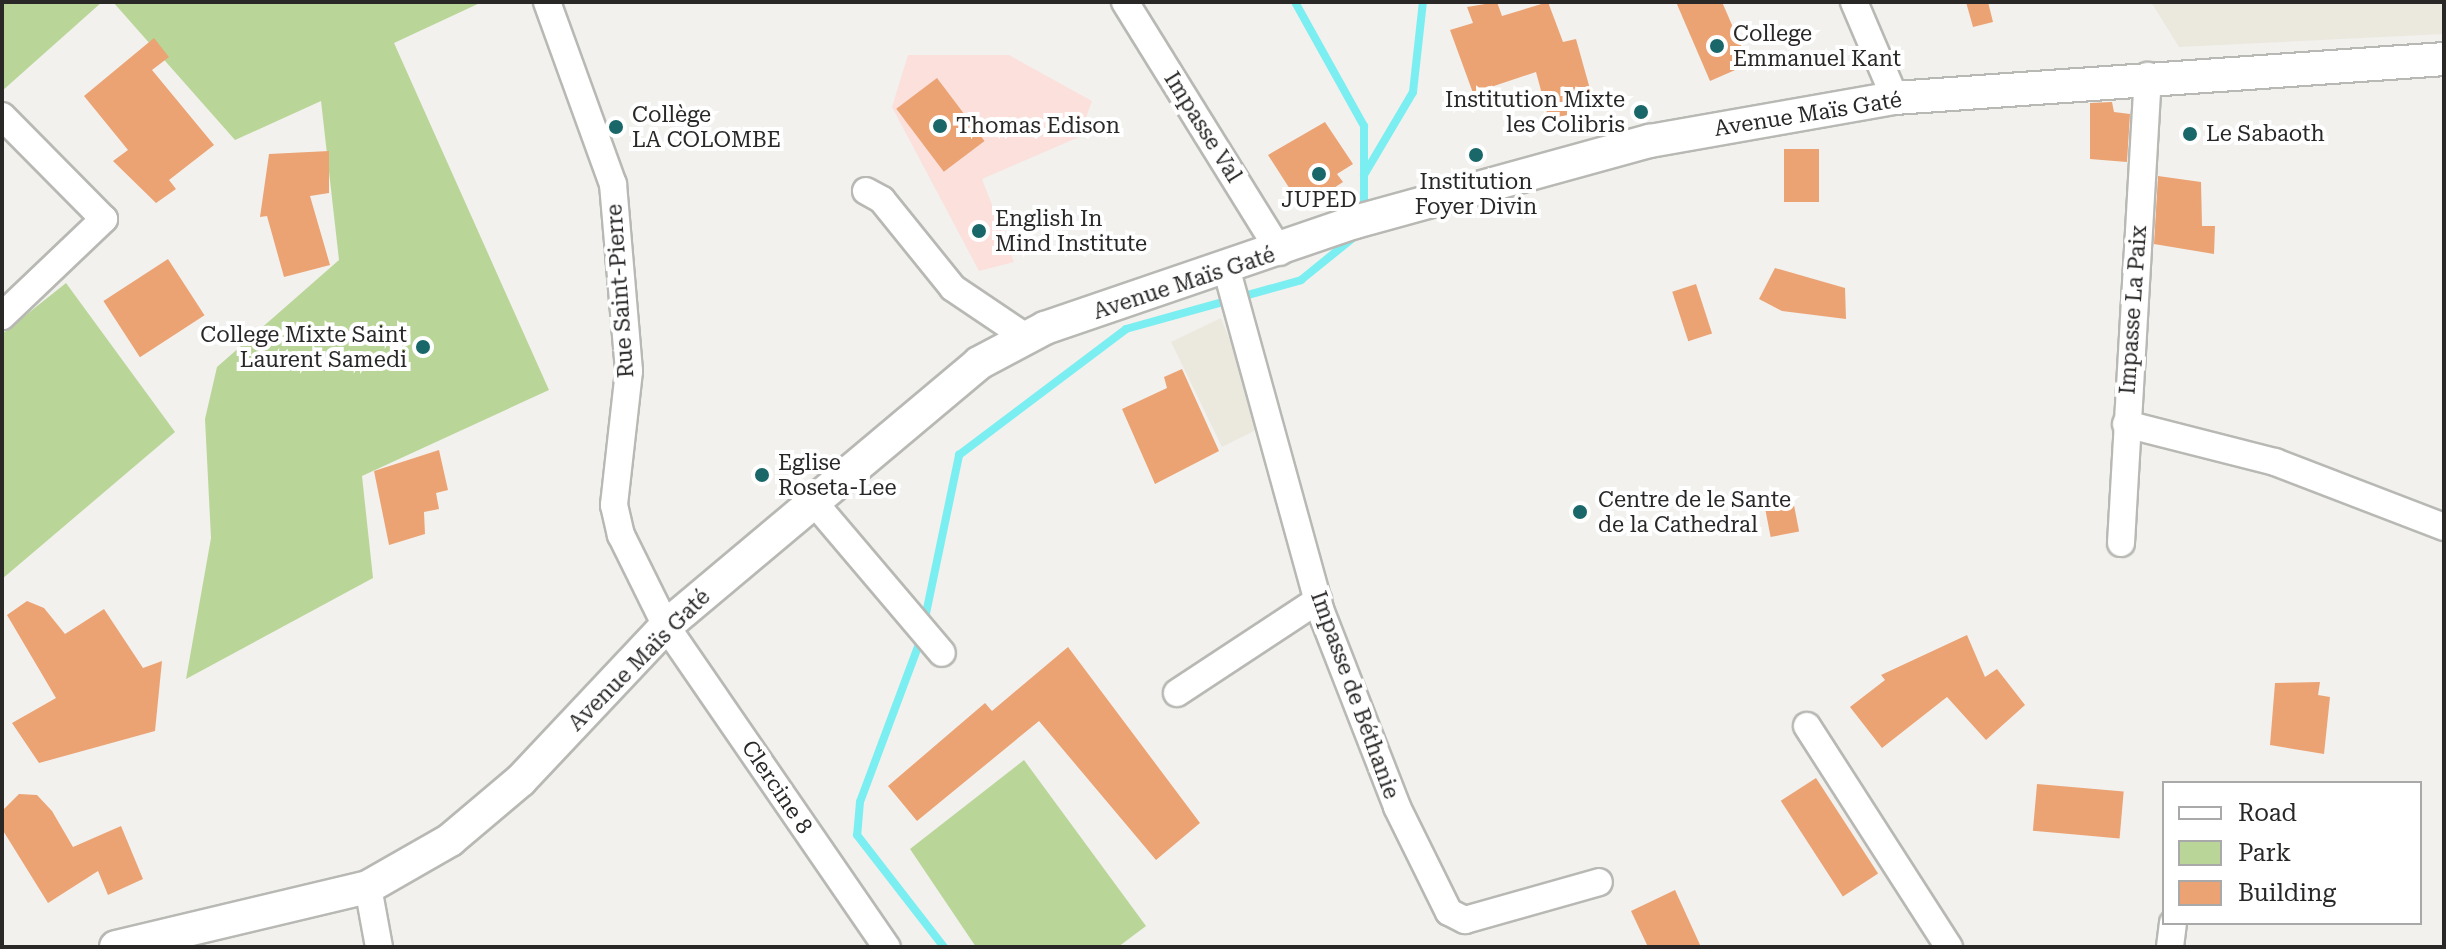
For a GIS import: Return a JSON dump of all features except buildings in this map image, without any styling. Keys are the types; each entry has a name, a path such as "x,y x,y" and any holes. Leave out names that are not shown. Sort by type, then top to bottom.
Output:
{"street":[{"name":"Impasse Val","path":"1125,2 1280,252"},
{"path":"1854,2 1895,98"},
{"name":"Rue Saint-Pierre","path":"545,3 613,184 629,371 614,505 633,569 666,626"},
{"name":"Avenue Maïs Gaté","path":"116,947 164,941 368,887 450,840 521,780 666,626 979,363 1027,338 1229,278 1280,252 1365,220 1650,141 1895,98 2148,76 2444,59"},
{"name":"Impasse La Paix","path":"2121,543 2148,76"},
{"path":"2,116 104,219 2,316"},
{"path":"866,191 882,200 953,288 1027,338"},
{"name":"Impasse de Béthanie","path":"1229,278 1318,600 1397,807 1449,912 1465,920 1599,882"},
{"path":"2126,424 2275,462 2444,527"},
{"path":"813,501 942,653"},
{"path":"1177,693 1318,600"},
{"name":"Clercine 8","path":"666,626 887,947"},
{"path":"1807,726 1949,947"},
{"path":"368,887 379,947"},
{"path":"2170,947 2173,925"}],"shaded area":[{"path":"2151,2 2444,2 2444,34 2179,47"},
{"path":"908,55 1009,55 1092,101 1079,137 982,179 1014,262 979,271 892,107"},
{"path":"1221,318 1264,426 1222,447 1171,342"}],"green space":[{"path":"2,2 102,2 2,91"},
{"path":"113,2 482,2 394,43 549,390 362,476 373,578 186,679 211,538 205,419 217,367 339,260 321,101 235,140"},
{"path":"66,283 175,432 2,579 2,334"},
{"path":"1024,760 1146,926 1118,947 976,947 910,849"}],"waterway":[{"path":"1295,2 1364,126 1364,211"},
{"path":"1364,175 1413,92 1423,2"},
{"path":"924,623 959,455 1126,329 1301,280 1364,229"},
{"path":"922,636 860,802 857,835 944,947"}],"place":[{"name":"College Emmanuel Kant","path":"1717,46"},
{"name":"Institution Mixte les Colibris","path":"1641,112"},
{"name":"Thomas Edison","path":"940,126"},
{"name":"Collège LA COLOMBE","path":"616,127"},
{"name":"Le Sabaoth","path":"2190,134"},
{"name":"Institution Foyer Divin","path":"1476,155"},
{"name":"JUPED","path":"1319,174"},
{"name":"English In Mind Institute","path":"979,231"},
{"name":"College Mixte Saint Laurent Samedi","path":"423,347"},
{"name":"Eglise Roseta-Lee","path":"762,475"},
{"name":"Centre de le Sante de la Cathedral","path":"1580,512"}]}
